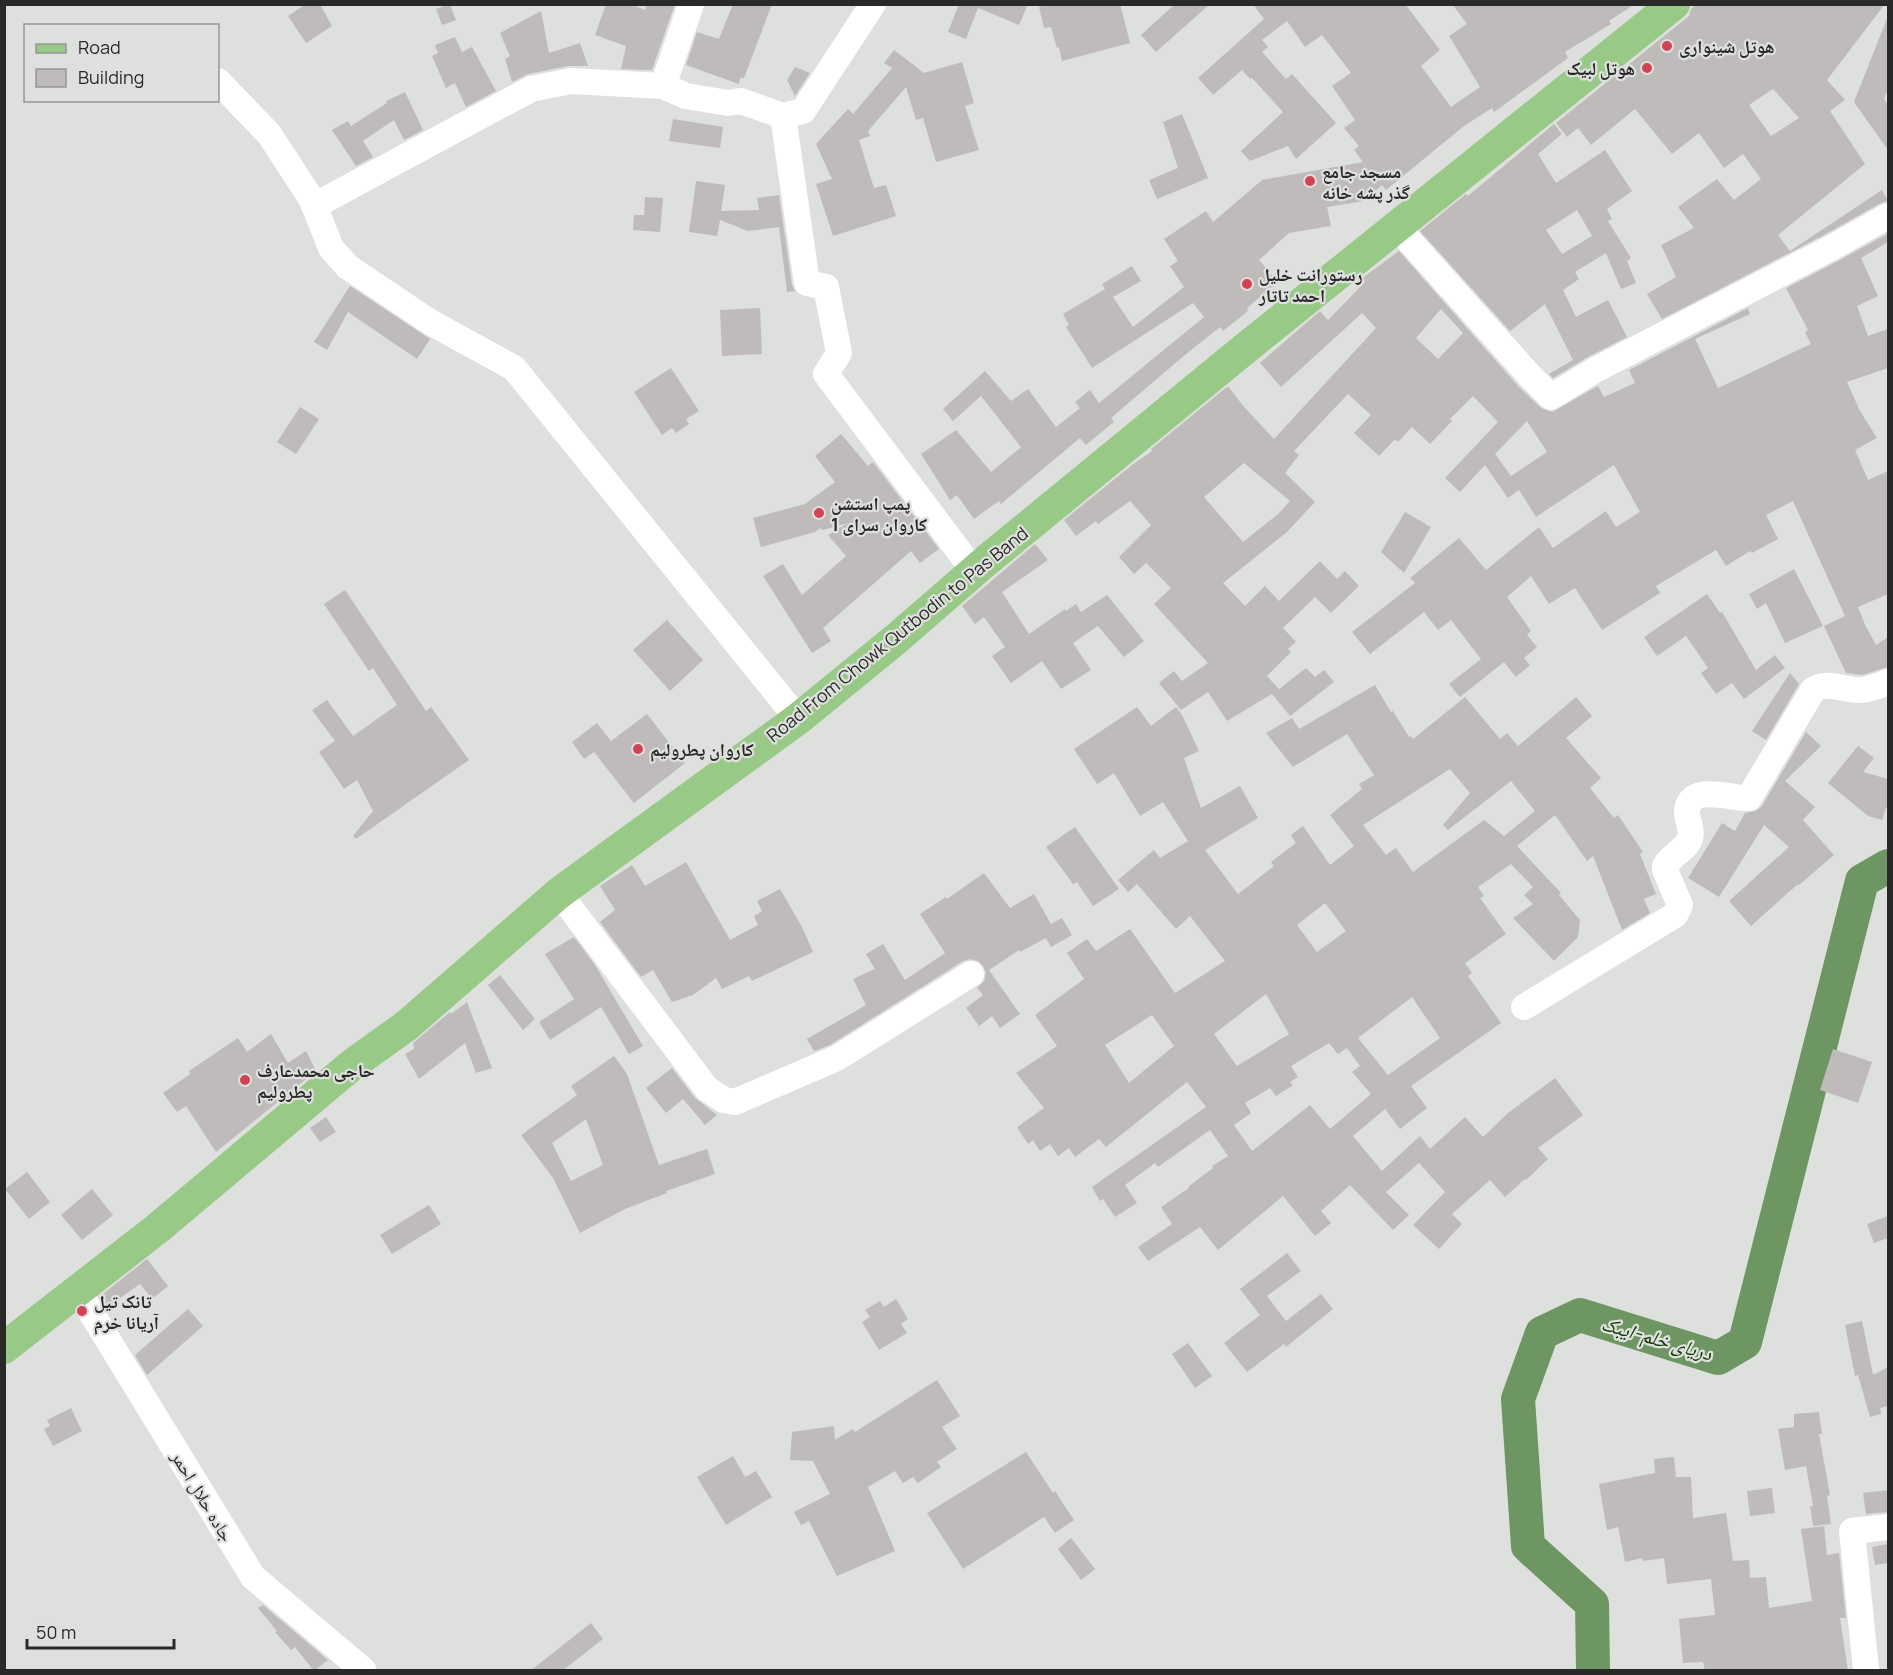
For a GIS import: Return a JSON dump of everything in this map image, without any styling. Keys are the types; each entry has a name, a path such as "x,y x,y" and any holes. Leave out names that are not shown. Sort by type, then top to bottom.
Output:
{"main road":[{"name":"Road From Chowk Qutbodin to Pas Band","path":"4,1348 158,1228 353,1064 406,1026 559,892 798,719 974,571 1674,4"}],"street":[{"path":"663,86 691,4"},
{"path":"314,206 531,88 571,81 663,86 686,96 729,103 741,101 783,116 803,111 873,4"},
{"path":"219,82 269,134 314,206 331,248 348,267 430,322 514,368 798,719"},
{"path":"783,116 807,283 826,287 839,353 826,374 974,571"},
{"path":"1397,227 1551,397 1595,370 1888,216"},
{"path":"1524,1007 1675,915 1680,905 1665,866 1690,837 1687,811 1689,804 1695,797 1704,794 1749,798 1813,690 1826,685 1865,690 1888,682"},
{"path":"559,892 707,1089 724,1100 735,1102 837,1058 971,974"},
{"name":"جاده حلال احمر","path":"78,1291 253,1577 363,1671"},
{"path":"1866,1671 1852,1531 1888,1527"}],"building":[{"path":"306,4 320,4 332,26 306,43 288,16"},
{"path":"450,4 456,20 442,25 436,9"},
{"path":"606,4 630,4 645,10 647,4 675,4 652,70 621,69 626,46 595,35"},
{"path":"733,4 772,4 744,78 740,78 739,84 686,65 697,32 719,39"},
{"path":"959,4 1028,4 1019,25 978,8 966,39 948,32"},
{"path":"1048,4 1120,4 1130,43 1062,61 1051,27 1044,28 1039,7"},
{"path":"1175,4 1210,4 1156,52 1141,35"},
{"path":"1253,4 1405,4 1440,50 1421,66 1451,107 1480,87 1449,36 1467,24 1452,4 1635,4 1609,21 1611,24 1565,52 1568,58 1494,112 1492,108 1464,126 1386,190 1382,185 1364,201 1327,207 1331,226 1289,233 1259,260 1278,282 1247,308 1248,311 1223,331 1220,327 1186,354 1111,418 1114,422 1086,445 1080,438 1001,504 999,501 974,519 957,495 950,500 921,454 956,430 991,472 1021,447 981,396 953,421 943,409 985,371 1011,401 1028,389 1056,427 1080,408 1075,402 1090,390 1099,403 1204,317 1193,303 1092,368 1066,327 1069,325 1063,314 1105,289 1102,284 1132,266 1141,281 1113,297 1133,327 1184,287 1170,266 1178,261 1164,239 1206,211 1213,222 1262,180 1363,162 1354,150 1359,146 1344,128 1355,120 1332,86 1351,73 1322,35 1305,47 1287,21 1262,40 1268,47 1262,52 1286,79 1292,74 1336,123 1296,159 1288,146 1250,161 1241,151 1283,112 1242,70 1213,95 1198,78 1264,19"},
{"path":"1697,4 1885,4 1827,80 1845,100 1830,111 1865,164 1778,235 1790,251 1882,190 1888,201 1662,319 1647,294 1676,277 1661,245 1694,228 1678,207 1717,179 1734,200 1761,179 1743,154 1724,168 1699,133 1672,154 1635,109 1591,145 1578,128 1567,137 1556,123 1689,16 1691,9","holes":["1773,89 1799,118 1771,136 1749,105"]},
{"path":"541,11 549,53 580,43 588,66 568,66 528,74 512,82 505,59 510,56 500,33"},
{"path":"1888,16 1888,89 1884,99 1888,105 1888,150 1854,102"},
{"path":"455,37 462,52 472,47 496,91 466,107 455,83 446,88 432,56 438,53 435,45"},
{"path":"894,50 924,73 962,62 974,103 965,106 979,150 936,162 923,118 916,120 906,87 868,131 870,136 859,140 874,188 886,185 896,216 833,236 816,184 832,179 816,144 848,109 853,114 892,68 884,63"},
{"path":"795,67 810,73 795,96 787,80"},
{"path":"405,92 423,130 404,140 394,120 363,141 373,157 356,166 332,130 348,121 351,126 387,103 386,101"},
{"path":"1182,114 1208,178 1157,199 1149,180 1178,168 1163,122"},
{"path":"673,119 723,127 720,148 669,141"},
{"path":"1554,124 1562,134 1538,154 1556,183 1605,150 1632,191 1607,209 1612,219 1608,221 1631,258 1627,261 1636,283 1621,289 1606,253 1575,272 1579,279 1563,290 1576,317 1608,300 1627,337 1553,378 1549,374 1573,360 1545,304 1510,331 1420,231 1466,194 1468,196","holes":["1577,210 1592,236 1562,254 1546,230"]},
{"path":"696,181 725,185 721,211 759,210 757,198 779,195 792,285 795,291 787,292 779,227 748,231 720,220 717,236 689,232"},
{"path":"645,197 663,198 660,232 633,230 634,215 644,215"},
{"path":"1887,234 1888,242 1861,258 1878,296 1857,306 1868,336 1888,329 1888,368 1847,382 1860,411 1877,438 1855,450 1868,480 1888,471 1888,594 1858,607 1876,645 1888,637 1888,667 1862,675 1846,673 1824,626 1845,616 1793,501 1766,515 1778,539 1752,553 1750,551 1726,566 1716,550 1656,586 1660,593 1602,630 1575,588 1549,604 1531,576 1507,597 1531,631 1527,635 1537,647 1524,658 1530,665 1516,677 1504,662 1460,697 1449,684 1481,659 1451,620 1438,630 1424,612 1370,654 1352,632 1415,583 1410,578 1459,538 1486,570 1539,527 1553,548 1606,511 1616,527 1640,512 1614,465 1536,517 1519,490 1508,498 1485,465 1460,492 1445,478 1498,422 1473,396 1430,444 1412,427 1398,442 1395,439 1379,456 1354,433 1371,415 1348,394 1294,451 1299,455 1285,473 1315,502 1287,532 1223,583 1245,606 1265,586 1279,601 1320,561 1337,579 1345,571 1359,586 1331,613 1315,597 1283,628 1296,642 1288,649 1291,652 1267,676 1279,689 1306,668 1315,677 1324,670 1334,682 1290,716 1272,694 1275,692 1227,721 1208,692 1181,710 1159,683 1174,671 1182,681 1208,663 1154,604 1171,588 1146,563 1134,574 1119,557 1151,525 1130,501 1098,524 1096,521 1076,536 1064,520 1152,451 1151,449 1228,386 1274,439 1376,328 1362,313 1281,387 1260,363 1320,311 1328,320 1365,282 1361,279 1399,251 1519,387 1541,408 1552,412 1598,386 1604,397 1635,383 1629,370 1761,301 1748,308 1750,314 1695,339 1718,388 1811,344 1805,332 1808,330 1786,288","holes":["1441,309 1463,333 1438,359 1416,338","1527,421 1547,452 1511,476 1495,454","1244,463 1290,501 1278,514 1243,542 1204,497"]},
{"path":"350,286 430,339 417,359 348,312 327,350 314,342"},
{"path":"760,308 762,354 722,356 720,310"},
{"path":"671,368 699,411 686,419 689,424 676,433 672,428 662,435 634,392"},
{"path":"300,407 319,419 296,454 277,442"},
{"path":"841,434 868,466 873,462 939,549 920,563 911,551 823,628 831,641 812,653 763,576 783,564 802,595 846,556 828,535 848,523 823,530 821,528 815,532 761,547 753,518 805,504 835,482 815,456"},
{"path":"1405,512 1431,527 1404,573 1381,552"},
{"path":"1035,544 1048,560 1002,592 1029,634 1065,609 1066,611 1076,604 1081,612 1107,595 1144,641 1124,657 1098,626 1073,643 1091,670 1061,689 1042,661 1011,683 992,656 1005,647 984,617 975,624 962,606"},
{"path":"1794,569 1823,626 1785,643 1766,603 1757,609 1749,594"},
{"path":"345,590 426,711 431,707 469,760 356,839 353,836 373,811 357,780 344,789 319,752 335,741 312,710 327,700 353,736 397,705 373,668 369,671 324,604"},
{"path":"1707,594 1720,613 1722,612 1756,670 1775,655 1785,668 1744,699 1732,683 1716,694 1701,673 1708,668 1686,636 1657,656 1644,637"},
{"path":"667,620 703,660 670,691 633,650"},
{"path":"1790,673 1799,684 1766,740 1752,731"},
{"path":"1375,685 1391,712 1393,711 1409,737 1413,739 1465,697 1500,739 1507,733 1518,746 1576,697 1592,716 1566,738 1601,778 1590,788 1614,818 1618,815 1643,852 1640,854 1656,894 1644,899 1650,913 1622,930 1593,856 1587,861 1555,815 1517,846 1561,893 1559,895 1580,920 1578,937 1554,961 1513,918 1533,904 1524,895 1533,887 1511,864 1478,887 1484,896 1480,898 1506,934 1465,963 1472,973 1468,976 1501,1023 1411,1086 1427,1108 1400,1129 1385,1109 1353,1136 1382,1171 1420,1136 1430,1149 1465,1117 1483,1137 1508,1113 1555,1078 1583,1115 1538,1148 1548,1159 1505,1197 1490,1180 1452,1214 1462,1224 1439,1249 1413,1225 1445,1192 1419,1163 1386,1192 1409,1215 1393,1230 1350,1185 1321,1211 1331,1223 1315,1236 1283,1196 1218,1250 1200,1227 1148,1261 1138,1247 1172,1224 1161,1207 1189,1188 1213,1168 1212,1166 1228,1156 1210,1130 1158,1167 1155,1163 1125,1185 1137,1203 1115,1217 1103,1199 1100,1201 1092,1187 1206,1107 1187,1082 1106,1147 1099,1139 1075,1157 1069,1148 1058,1156 1050,1144 1040,1151 1033,1140 1028,1144 1017,1127 1044,1108 1016,1073 1057,1046 1035,1015 1084,979 1067,953 1087,939 1096,951 1130,929 1175,993 1225,961 1190,916 1176,929 1137,884 1128,892 1118,880 1154,850 1160,858 1188,841 1163,802 1140,816 1114,773 1097,784 1074,749 1137,707 1151,726 1176,707 1199,751 1184,758 1201,808 1240,786 1258,818 1205,850 1238,894 1274,866 1271,862 1296,843 1291,835 1303,826 1330,865 1354,846 1330,815 1362,789 1359,784 1374,775 1347,734 1293,767 1266,733 1292,718 1299,729","holes":["1450,769 1470,793 1443,825 1448,830 1511,781 1535,811 1504,836 1484,820 1413,872 1396,848 1386,855 1363,825","1325,903 1346,931 1317,952 1297,925","1266,994 1289,1034 1237,1066 1214,1034","1412,997 1440,1038 1388,1075 1358,1038","1152,1015 1174,1046 1129,1083 1105,1045","1329,1043 1338,1054 1347,1048 1360,1066 1352,1072 1371,1094 1330,1129 1310,1105 1252,1151 1234,1125 1251,1113 1245,1103 1270,1088 1276,1096 1293,1085 1290,1082 1298,1077 1291,1066"]},
{"path":"647,714 685,763 634,803 594,752 584,759 572,742 597,723 611,741"},
{"path":"1806,732 1821,746 1785,781 1815,807 1803,820 1834,855 1751,926 1729,901 1789,847 1764,825 1719,897 1688,878 1722,823 1735,831 1745,813 1756,811 1762,806"},
{"path":"1858,746 1874,758 1863,772 1888,779 1888,808 1882,820 1868,816 1828,783"},
{"path":"1075,827 1119,889 1093,906 1077,882 1073,884 1046,847"},
{"path":"686,862 730,940 758,925 754,916 762,911 757,901 780,889 802,927 813,952 752,981 749,976 722,989 716,978 693,995 672,1002 653,970 641,977 600,922 615,910 600,886 632,865 645,886"},
{"path":"984,873 1010,908 1034,894 1051,924 1062,918 1072,935 1051,947 1046,938 1020,952 1019,950 989,970 1020,1014 1000,1028 992,1016 979,1026 966,1008 983,995 977,988 984,981 986,973 978,961 970,959 963,961 830,1045 814,1051 807,1039 866,1005 853,979 875,969 866,954 883,944 905,980 945,953 920,914 946,897 947,899"},
{"path":"574,937 595,965 643,1046 629,1054 601,1007 550,1040 539,1022 574,999 545,954"},
{"path":"500,975 535,1019 523,1030 488,985"},
{"path":"467,1002 492,1068 476,1073 465,1043 419,1079 405,1054 414,1049 413,1043 450,1012 451,1014"},
{"path":"271,1034 288,1063 306,1051 316,1071 216,1152 186,1106 177,1112 163,1093 190,1074 189,1071 238,1038 247,1052"},
{"path":"1833,1049 1872,1062 1858,1103 1820,1090"},
{"path":"614,1056 627,1074 659,1165 707,1149 715,1174 666,1191 667,1193 625,1209 580,1233 553,1178 521,1135 577,1095 571,1086","holes":["586,1119 603,1165 571,1181 552,1143"]},
{"path":"672,1068 695,1098 717,1115 705,1125 683,1099 666,1113 646,1088"},
{"path":"326,1117 336,1132 320,1142 310,1128"},
{"path":"27,1172 50,1202 29,1219 5,1189"},
{"path":"92,1189 113,1215 82,1240 61,1215"},
{"path":"429,1205 441,1224 392,1254 380,1235"},
{"path":"1888,1216 1888,1238 1874,1243 1867,1224"},
{"path":"1287,1253 1301,1271 1267,1296 1286,1321 1321,1294 1333,1309 1286,1347 1284,1344 1247,1372 1224,1343 1260,1315 1240,1289"},
{"path":"147,1259 168,1286 152,1299 140,1284 106,1308 99,1297"},
{"path":"896,1299 908,1319 901,1324 907,1333 879,1350 862,1322 870,1317 865,1310 880,1301 884,1307"},
{"path":"188,1309 203,1326 147,1375 135,1355"},
{"path":"1862,1321 1873,1375 1888,1367 1888,1406 1880,1408 1881,1414 1870,1417 1858,1375 1855,1376 1845,1325"},
{"path":"1188,1343 1212,1376 1195,1388 1172,1354"},
{"path":"937,1380 960,1416 942,1427 957,1449 937,1462 941,1467 918,1483 913,1477 903,1483 895,1471 868,1487 895,1551 837,1576 809,1521 801,1525 794,1512 830,1494 813,1461 790,1460 792,1432 834,1426 835,1440 853,1429 855,1432"},
{"path":"71,1408 82,1431 53,1446 44,1429 50,1426 47,1420"},
{"path":"1819,1412 1822,1434 1819,1434 1830,1495 1827,1496 1831,1524 1813,1526 1810,1506 1813,1506 1806,1466 1785,1470 1778,1429 1794,1427 1794,1414"},
{"path":"1026,1452 1074,1520 1055,1533 1044,1517 963,1569 927,1513"},
{"path":"733,1456 745,1477 756,1471 772,1497 726,1525 697,1477"},
{"path":"1674,1457 1676,1477 1691,1477 1693,1518 1726,1513 1733,1561 1749,1560 1750,1578 1766,1577 1769,1608 1812,1601 1801,1529 1824,1526 1827,1555 1839,1553 1846,1618 1840,1618 1848,1671 1705,1671 1703,1662 1683,1663 1679,1619 1715,1615 1711,1579 1667,1584 1664,1558 1643,1561 1642,1558 1625,1562 1618,1527 1607,1530 1599,1484 1655,1473 1654,1459"},
{"path":"1772,1488 1775,1513 1750,1516 1747,1491"},
{"path":"1888,1490 1888,1512 1866,1514 1863,1493"},
{"path":"1071,1538 1095,1569 1081,1580 1058,1549"},
{"path":"1888,1544 1888,1563 1875,1565 1872,1547"},
{"path":"263,1605 328,1660 314,1671 295,1647 291,1650 275,1632 277,1631 258,1608"},
{"path":"591,1623 603,1639 562,1671 530,1671"}],"waterway":[{"name":"دریای خلم-ایبک","path":"1593,1670 1592,1604 1528,1546 1518,1399 1542,1333 1580,1315 1718,1358 1745,1342 1862,881 1888,866"}],"place":[{"name":"هوتل شینواری","path":"1667,46"},
{"name":"هوتل لبیک","path":"1647,68"},
{"name":"مسجد جامع گذر پشه خانه","path":"1310,181"},
{"name":"رستورانت خلیل احمد تاتار","path":"1247,284"},
{"name":"پمپ استشن کاروان سرای 1","path":"819,513"},
{"name":"کاروان پطرولیم","path":"638,749"},
{"name":"حاجی محمدعارف پطرولیم","path":"245,1080"},
{"name":"تانک تیل آریانا خرم","path":"82,1311"}]}
